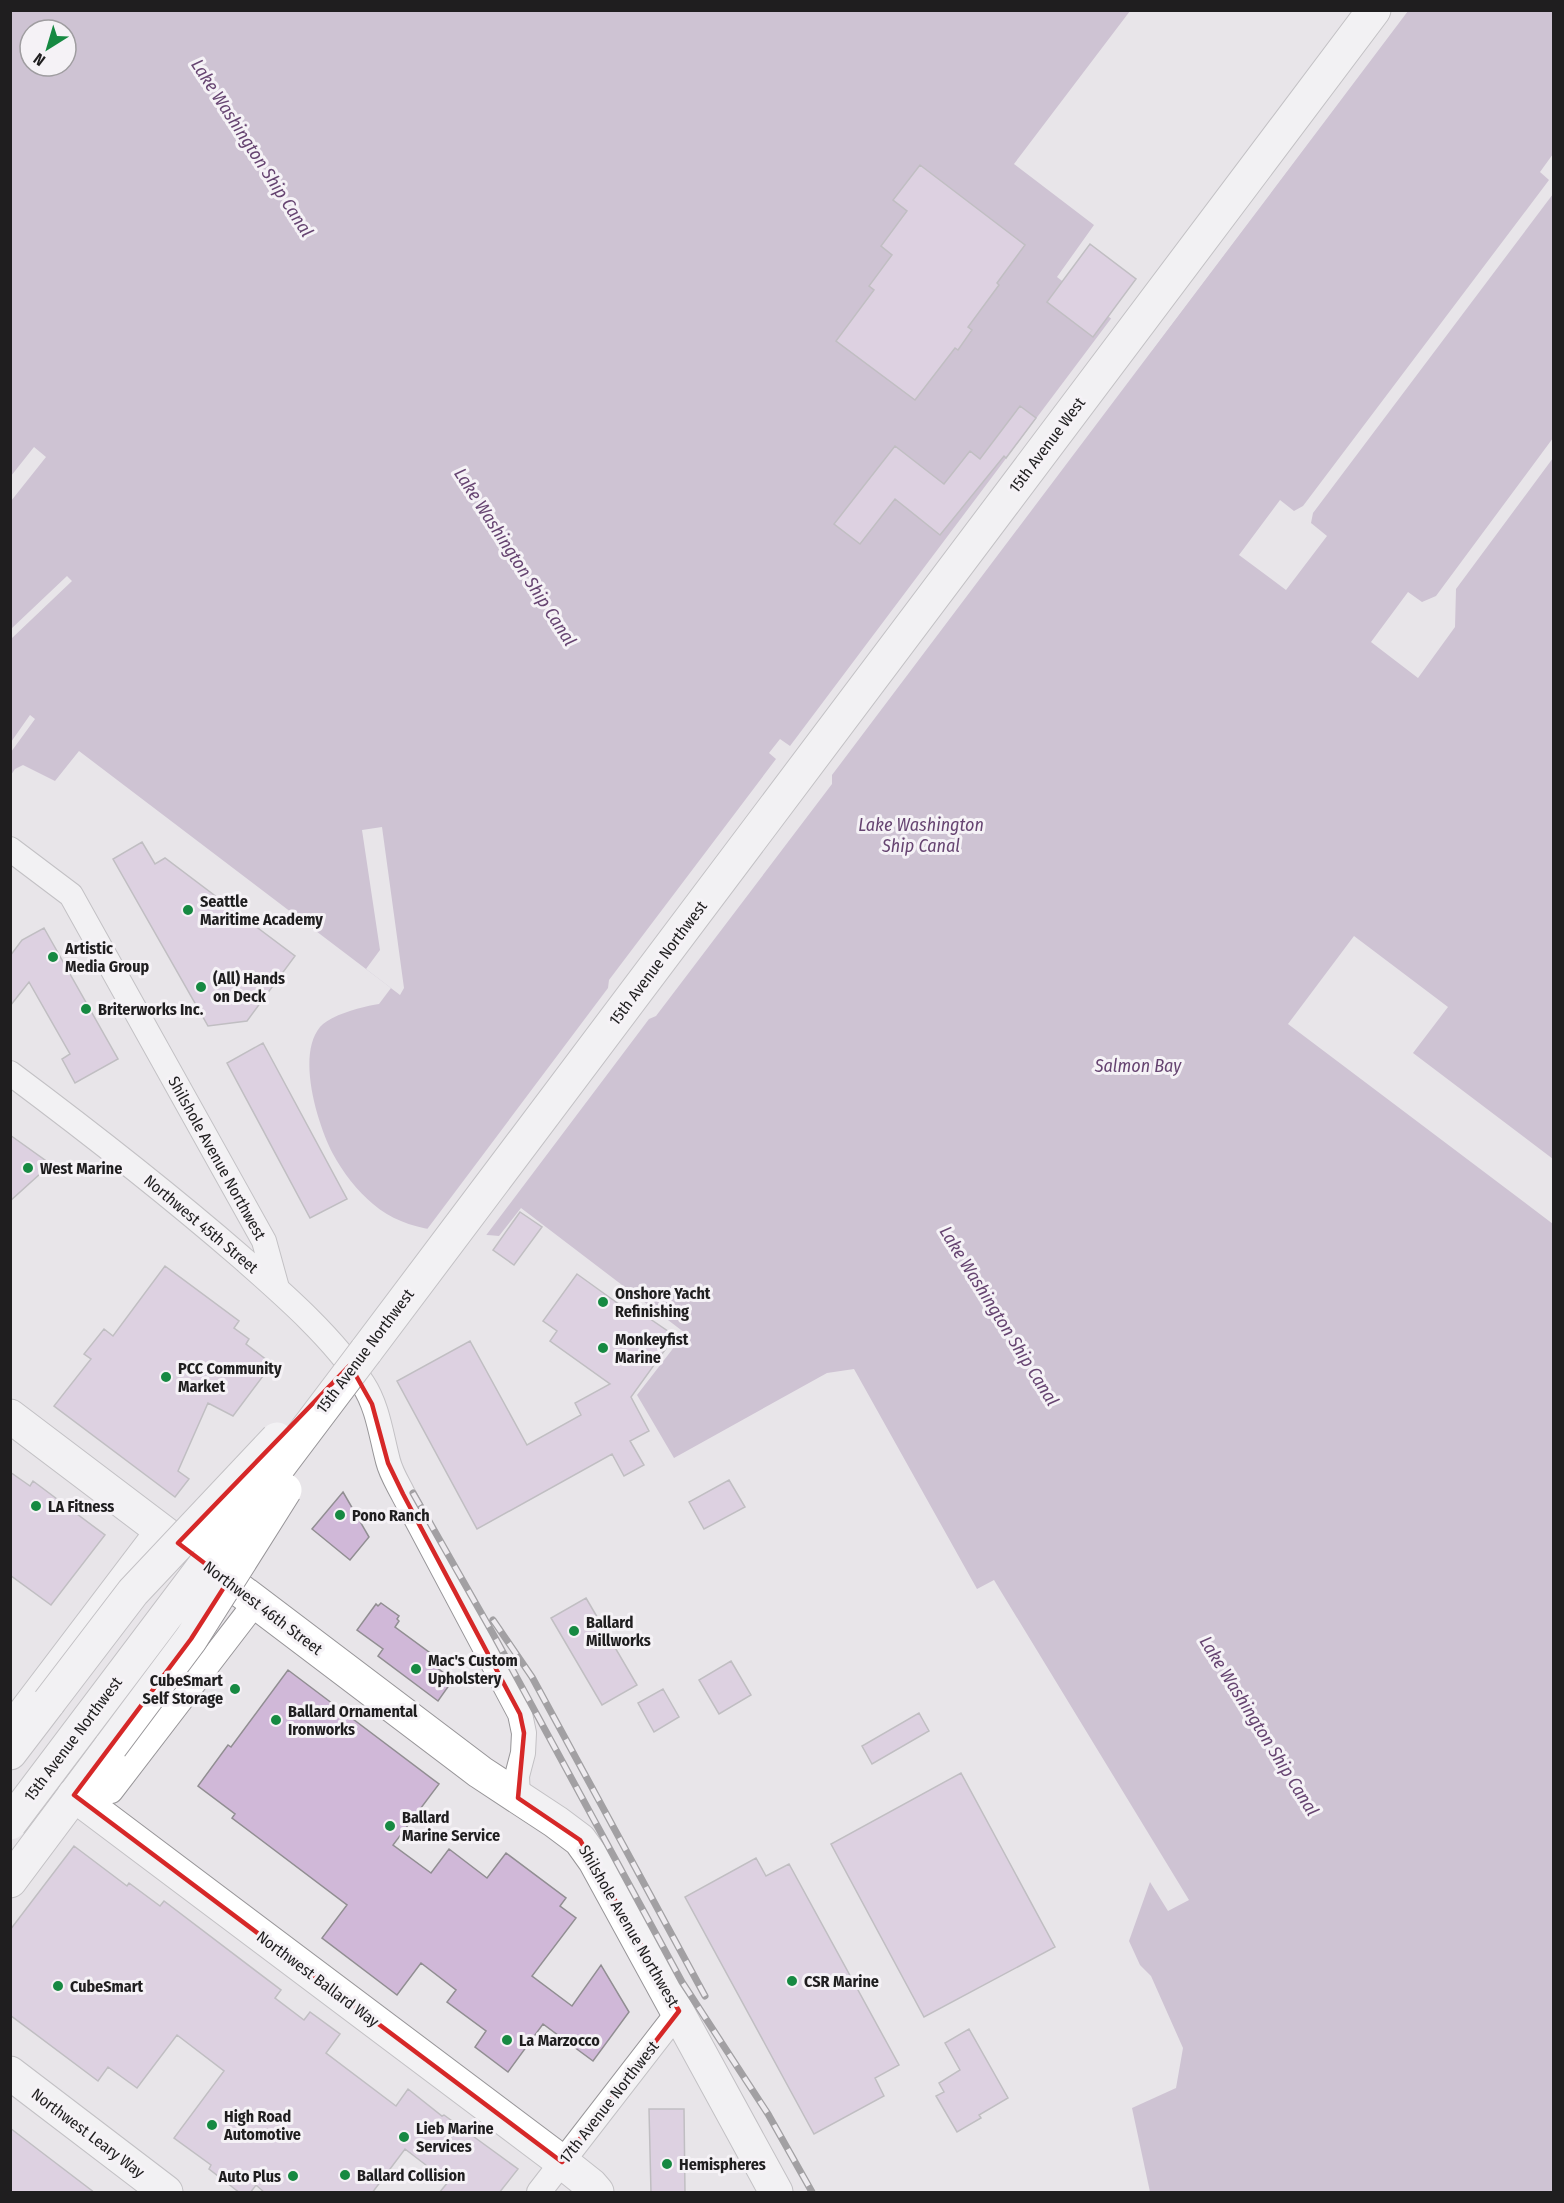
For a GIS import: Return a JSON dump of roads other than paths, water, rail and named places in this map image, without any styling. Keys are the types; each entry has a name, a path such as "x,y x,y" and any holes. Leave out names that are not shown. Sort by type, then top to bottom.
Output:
{"main road":[{"name":"15th Avenue West","path":"720,879 1374,10"},
{"name":"15th Avenue Northwest","path":"10,1823 720,879"},
{"path":"12,1739 49,1702 133,1592 300,1414 366,1351"},
{"path":"74,1795 191,1639 323,1431 366,1351"},
{"name":"Northwest 46th Street","path":"10,1416 480,1772 518,1798"},
{"path":"111,1791 110,1800 114,1810 135,1841"},
{"name":"15th Avenue Northwest","path":"10,1881 74,1795"},
{"name":"Northwest Ballard Way","path":"74,1795 562,2162 591,2185 597,2193"},
{"name":"Shilshole Avenue Northwest","path":"518,1798 580,1840 595,1861 679,2011 776,2193"},
{"name":"Northwest Leary Way","path":"10,2073 166,2193"}],"street":[{"name":"Shilshole Avenue Northwest","path":"10,849 71,895 264,1241 277,1288 346,1359 365,1386 382,1430 388,1463 402,1494 520,1714 524,1733 523,1753 517,1776 518,1798"},
{"name":"Northwest 45th Street","path":"10,1072 109,1147 277,1288"},
{"path":"12,1739 18,1713 159,1528"},
{"path":"111,1791 256,1602"},
{"name":"15th Avenue Northwest","path":"74,1795 111,1791"},
{"name":"17th Avenue Northwest","path":"539,2193 679,2011"}],"water":[{"name":"Lake Washington Ship Canal","path":"11,11 1130,11 1014,164 1094,225 1057,277 1152,350 1407,11 1553,11 1553,2192 1150,2192 1132,2108 1176,2088 1183,2048 1151,1976 1140,1965 1129,1941 1150,1882 1168,1911 1189,1900 994,1580 977,1589 854,1369 827,1373 674,1458 637,1395 685,1333 521,1208 499,1236 449,1232 416,1226 386,1214 373,1204 356,1187 337,1161 321,1126 312,1091 310,1055 313,1040 320,1027 331,1019 379,1004 391,988 79,751 55,781 23,765 15,769 11,775"}],"railway":[{"path":"413,1493 492,1632 682,1982 768,2114 812,2192"},
{"path":"493,1620 532,1677 705,1996"}],"place":[{"name":"Seattle Maritime Academy","path":"188,910"},
{"name":"Artistic Media Group","path":"53,957"},
{"name":"(All) Hands on Deck","path":"201,987"},
{"name":"Briterworks Inc.","path":"86,1009"},
{"name":"West Marine","path":"28,1168"},
{"name":"Onshore Yacht Refinishing","path":"603,1302"},
{"name":"Monkeyfist Marine","path":"603,1348"},
{"name":"PCC Community Market","path":"166,1377"},
{"name":"LA Fitness","path":"36,1506"},
{"name":"Pono Ranch","path":"340,1515"},
{"name":"Ballard Millworks","path":"574,1631"},
{"name":"Mac's Custom Upholstery","path":"416,1669"},
{"name":"CubeSmart Self Storage","path":"235,1689"},
{"name":"Ballard Ornamental Ironworks","path":"276,1720"},
{"name":"Ballard Marine Service","path":"390,1826"},
{"name":"CSR Marine","path":"792,1981"},
{"name":"CubeSmart","path":"58,1986"},
{"name":"La Marzocco","path":"507,2040"},
{"name":"High Road Automotive","path":"212,2125"},
{"name":"Lieb Marine Services","path":"404,2137"},
{"name":"Hemispheres","path":"667,2164"},
{"name":"Ballard Collision","path":"345,2175"},
{"name":"Auto Plus","path":"293,2176"}],"water label":[{"name":"Salmon Bay","path":"1138,1066"}]}
